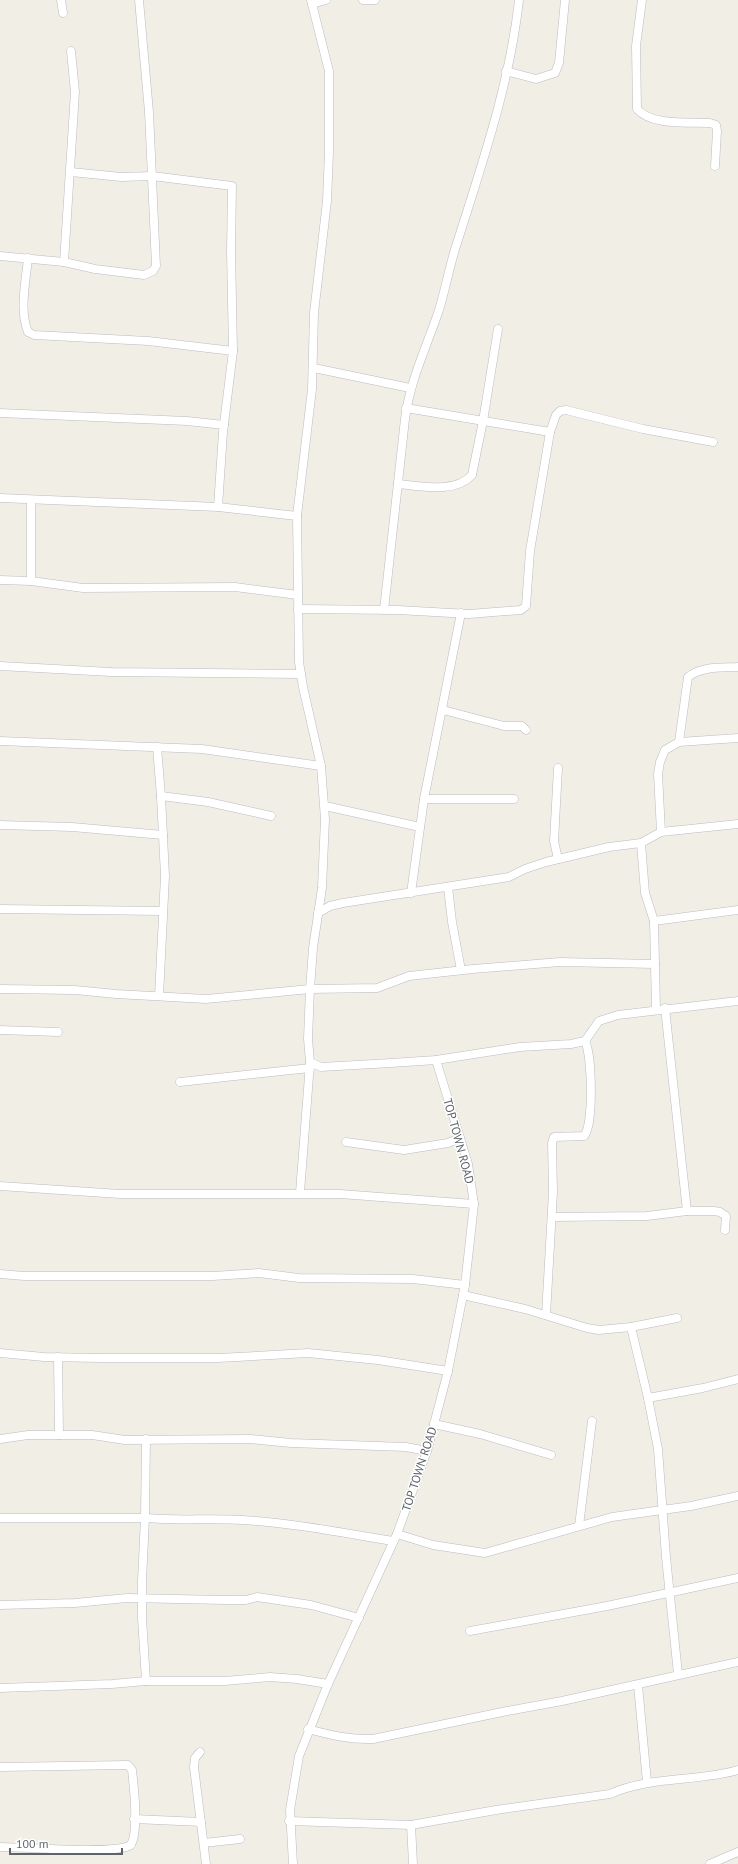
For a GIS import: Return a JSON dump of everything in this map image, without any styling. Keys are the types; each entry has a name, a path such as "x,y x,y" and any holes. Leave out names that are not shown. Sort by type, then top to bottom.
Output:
{"street":[{"path":"61,0 63,13"},
{"path":"0,256 64,262 95,269 144,275 153,271 156,266 144,39 139,0"},
{"path":"300,1192 310,1065 308,1039 312,948 322,888 324,806 321,766 301,674 296,516 307,441 314,368 314,313 327,201 329,146 329,71 311,2 326,0"},
{"path":"362,0 375,0"},
{"path":"384,610 406,408 410,388 440,307 457,240 483,161 506,71 519,0"},
{"path":"506,71 536,79 555,73 559,63 565,0"},
{"path":"642,0 636,46 637,109 643,115 654,120 710,123 716,125 715,166"},
{"path":"64,262 75,92 71,51"},
{"path":"71,172 121,177 152,176 232,186 231,251 233,351 224,424 218,507"},
{"path":"28,258 24,308 25,326 28,332 34,335 148,341 233,351"},
{"path":"398,484 433,487 457,486 466,482 472,475 475,465 498,329"},
{"path":"314,368 410,388"},
{"path":"406,408 550,432"},
{"path":"298,609 461,613 514,612 521,610 526,606 530,551 550,432 556,415 560,410 566,410 643,430 713,442"},
{"path":"0,413 224,424"},
{"path":"0,498 218,507 296,516"},
{"path":"30,581 31,500"},
{"path":"0,580 30,581 83,588 235,587 298,595"},
{"path":"410,893 424,800 461,613"},
{"path":"0,666 111,672 301,674"},
{"path":"679,742 688,677 694,672 705,669 738,667"},
{"path":"443,710 504,726 522,726 526,730"},
{"path":"661,832 658,774 660,762 666,750 679,742 738,738"},
{"path":"0,741 62,745 202,749 321,766"},
{"path":"157,747 165,876 162,911 159,996"},
{"path":"558,768 554,841 558,859"},
{"path":"161,796 208,802 271,816"},
{"path":"424,800 514,799"},
{"path":"324,806 420,827"},
{"path":"318,913 330,906 343,903 509,877 525,869 558,859 609,847 641,843 661,832 738,824"},
{"path":"0,825 72,827 163,835"},
{"path":"641,843 645,893 654,921 656,1009"},
{"path":"448,887 452,922 461,970"},
{"path":"0,909 162,911"},
{"path":"654,921 738,910"},
{"path":"0,989 75,990 206,999 310,989 377,988 409,976 560,962 655,964"},
{"path":"180,1082 310,1065 321,1067 339,1067 436,1060 520,1047 571,1044 585,1041 599,1021 618,1015 656,1009 738,1001"},
{"path":"665,1008 687,1211"},
{"path":"0,1030 58,1032"},
{"path":"546,1315 552,1218 552,1154 554,1137 584,1136 588,1131 590,1120 589,1057 585,1041"},
{"name":"TOP TOWN ROAD","path":"293,1864 290,1821 299,1756 308,1729 395,1538 427,1451 448,1371 465,1285 474,1204 468,1164 436,1060"},
{"path":"346,1142 404,1150 448,1143 460,1138"},
{"path":"0,1186 120,1194 270,1194 300,1192 365,1195 474,1204"},
{"path":"552,1218 648,1216 687,1211 720,1212 726,1216 725,1230"},
{"path":"0,1274 24,1276 192,1276 259,1273 300,1278 413,1279 465,1285"},
{"path":"463,1295 495,1301 587,1328 599,1330 631,1327 677,1318"},
{"path":"631,1327 648,1398 658,1449 662,1510 678,1674"},
{"path":"0,1353 58,1357 218,1358 308,1354 398,1363 448,1371"},
{"path":"58,1357 59,1434"},
{"path":"648,1398 703,1388 738,1379"},
{"path":"579,1526 592,1421"},
{"path":"434,1424 480,1434 551,1455"},
{"path":"0,1439 28,1435 59,1434 92,1435 126,1440 250,1439 291,1443 399,1446 427,1451"},
{"path":"146,1439 142,1599 146,1681"},
{"path":"0,1518 76,1520 145,1518 164,1520 223,1519 270,1522 395,1538 485,1553 612,1517 662,1510 738,1496"},
{"path":"470,1631 670,1594 738,1578"},
{"path":"0,1605 74,1603 127,1598 246,1600 258,1598 311,1605 359,1618"},
{"path":"308,1729 330,1735 359,1740 373,1739 638,1685 678,1674 738,1662"},
{"path":"0,1688 112,1684 146,1681 225,1681 270,1677 297,1679 328,1684"},
{"path":"638,1685 647,1782"},
{"path":"200,1752 195,1758 194,1767 206,1864"},
{"path":"0,1767 128,1765 132,1770 134,1819 133,1842 131,1845 121,1849 103,1850 0,1847"},
{"path":"290,1821 411,1825 496,1810 610,1794 624,1788 647,1782 723,1774 738,1770"},
{"path":"134,1819 201,1822"},
{"path":"411,1825 413,1864"},
{"path":"204,1844 240,1839"},
{"path":"712,1864 738,1852"}]}
